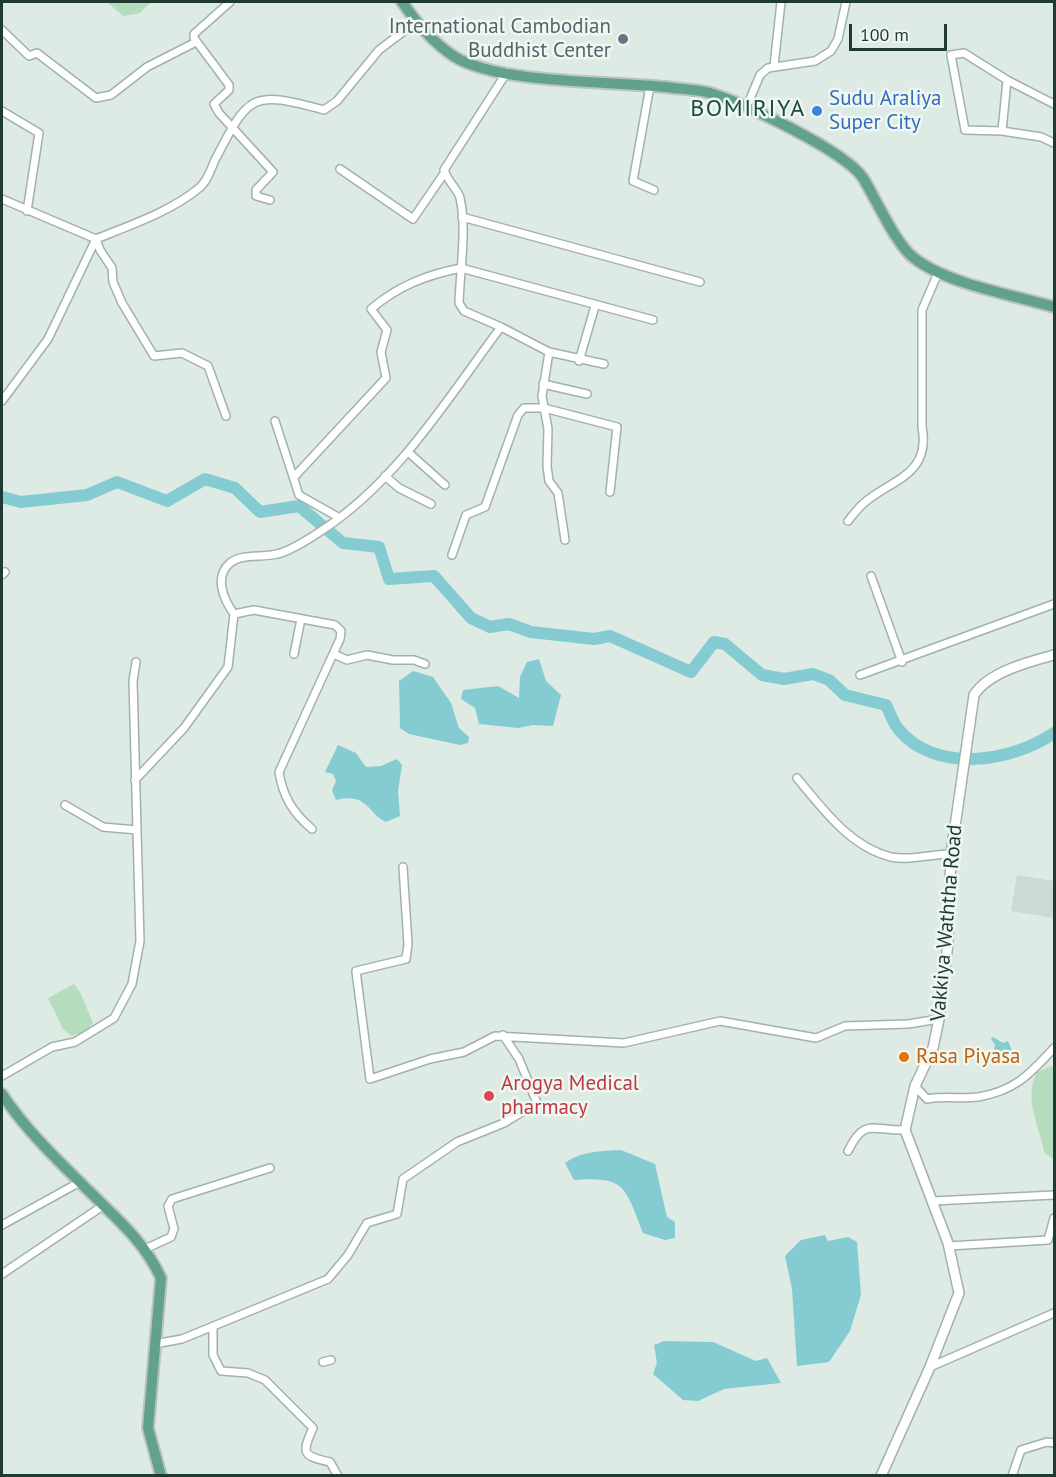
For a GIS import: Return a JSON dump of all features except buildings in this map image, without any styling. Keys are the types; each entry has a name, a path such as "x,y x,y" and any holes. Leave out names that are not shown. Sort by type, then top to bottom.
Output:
{"main road":[{"path":"402,2 416,22 436,43 457,58 482,68 708,92 747,106 825,148 861,175 906,250 938,273 1054,307"},
{"path":"2,1094 21,1123 145,1249 161,1278 148,1428 161,1476"}],"street":[{"path":"230,2 194,34 196,42 229,85 229,90 214,104 273,171 256,190 256,196 270,200"},
{"path":"774,66 781,2"},
{"path":"747,106 760,75 774,66 814,61 825,56 838,39 846,2"},
{"path":"2,401 48,339 96,239 148,217 198,189 238,116 263,99 282,99 324,110 337,101 379,50 416,22"},
{"path":"2,30 29,56 37,53 96,98 111,94 147,67 196,42"},
{"path":"1054,104 1007,80 964,53 951,55 965,130 1002,131 1041,137 1054,143"},
{"path":"340,169 412,219 445,172 452,154 507,72"},
{"path":"1002,131 1007,80"},
{"path":"650,86 633,181 654,190"},
{"path":"2,111 39,133 27,211"},
{"path":"445,172 448,182 460,195 462,217 459,303 464,311 549,352 579,361 603,364"},
{"path":"2,199 96,239 100,250 112,268 113,282 122,303 154,356 182,353 208,366 226,416"},
{"path":"462,217 700,282"},
{"path":"295,476 386,378 381,352 387,330 371,309 390,292 431,274 460,268 594,306 653,320"},
{"path":"848,521 863,503 907,477 925,444 922,427 922,310 938,273"},
{"path":"579,361 594,306"},
{"path":"135,780 184,728 228,667 234,614 225,601 221,580 227,566 235,559 279,554 322,530 363,501 408,452 501,327"},
{"path":"549,352 543,384 549,481 558,494 565,540"},
{"path":"543,384 587,394"},
{"path":"452,555 466,515 485,507 524,408 544,408 617,427 610,492"},
{"path":"275,421 295,476 299,495 335,520"},
{"path":"408,452 445,485"},
{"path":"386,476 399,488 431,504"},
{"path":"871,576 902,662"},
{"path":"860,675 902,662 1054,604"},
{"path":"234,614 254,610 335,625 341,631 334,654 311,698 279,772 282,790 294,814 312,829"},
{"path":"294,654 301,619"},
{"path":"334,654 347,660 367,655 393,660 414,660 425,664"},
{"name":"Vakkiya Waththa Road","path":"904,1130 915,1086 933,1048 939,1019 948,943 951,854 974,695 979,687 1030,662 1054,655"},
{"path":"2,1076 52,1047 75,1042 114,1018 132,984 140,940 133,681 136,662"},
{"path":"796,778 836,824 878,852 892,857 951,854"},
{"path":"65,805 103,827 137,830"},
{"path":"403,867 408,944 406,959 356,971 370,1079 430,1059 464,1052 495,1036 504,1035 624,1043 720,1022 816,1038 844,1026 908,1024 939,1019"},
{"path":"154,1344 182,1339 328,1279 348,1255 367,1223 397,1214 404,1179 457,1142 504,1123 537,1103 519,1059 504,1035"},
{"path":"915,1086 927,1099 946,1096 977,1097 996,1092 1018,1085 1054,1048"},
{"path":"849,1151 857,1134 865,1128 904,1130 949,1246 959,1293 930,1367 880,1476"},
{"path":"145,1249 171,1237 174,1229 168,1206 172,1199 270,1168"},
{"path":"2,1225 80,1182"},
{"path":"933,1201 1054,1195"},
{"path":"2,1274 104,1205"},
{"path":"949,1246 1048,1240 1054,1218"},
{"path":"930,1367 1054,1313"},
{"path":"213,1326 213,1355 221,1371 248,1372 265,1380 313,1428 304,1446 306,1454 310,1458 330,1462 338,1476"},
{"path":"1012,1476 1021,1450 1047,1442 1054,1443"}],"shaded area":[{"path":"1017,875 1054,881 1054,918 1011,911"}],"green space":[{"path":"107,2 151,2 140,13 123,16"},
{"path":"74,984 80,992 93,1023 85,1032 72,1036 63,1029 48,998"},
{"path":"1052,1066 1054,1069 1053,1159 1044,1152 1033,1112 1031,1093 1037,1072"}],"water":[{"path":"539,659 546,681 561,695 553,726 533,725 518,728 479,724 475,708 461,699 463,690 498,686 519,698 520,677 527,662"},
{"path":"413,671 433,677 451,703 459,728 469,737 468,743 460,745 409,734 400,728 399,681"},
{"path":"338,745 356,753 366,767 381,766 397,759 402,765 398,791 400,816 386,822 361,801 347,798 336,800 332,790 336,781 333,774 325,772"},
{"path":"993,1037 1003,1043 1008,1041 1012,1051 999,1052 983,1062 980,1053 994,1051 995,1045 991,1039"},
{"path":"621,1150 655,1164 667,1217 675,1222 675,1238 665,1240 643,1233 632,1205 622,1188 605,1180 574,1180 565,1163 585,1154"},
{"path":"825,1235 828,1241 848,1237 857,1242 861,1295 850,1331 829,1362 797,1366 792,1289 785,1256 801,1240"},
{"path":"664,1341 713,1342 756,1361 767,1358 781,1383 724,1389 698,1401 683,1400 653,1374 657,1363 654,1345"}],"waterway":[{"path":"2,497 21,502 87,495 117,482 167,501 205,479 235,488 260,512 299,506 343,543 379,547 389,579 434,576 471,618 490,627 509,624 531,632 594,639 610,636 691,672 714,642 725,644 762,675 784,679 813,674 829,680 845,695 886,705 899,730 915,744 933,753 953,758 975,759 1017,751 1054,733"}],"place":[{"name":"International Cambodian Buddhist Center","path":"623,39"},
{"name":"Sudu Araliya Super City","path":"817,111"},
{"name":"Rasa Piyasa","path":"904,1057"},
{"name":"Arogya Medical pharmacy","path":"489,1096"}],"district":[{"name":"BOMIRIYA","path":"748,109"}]}
